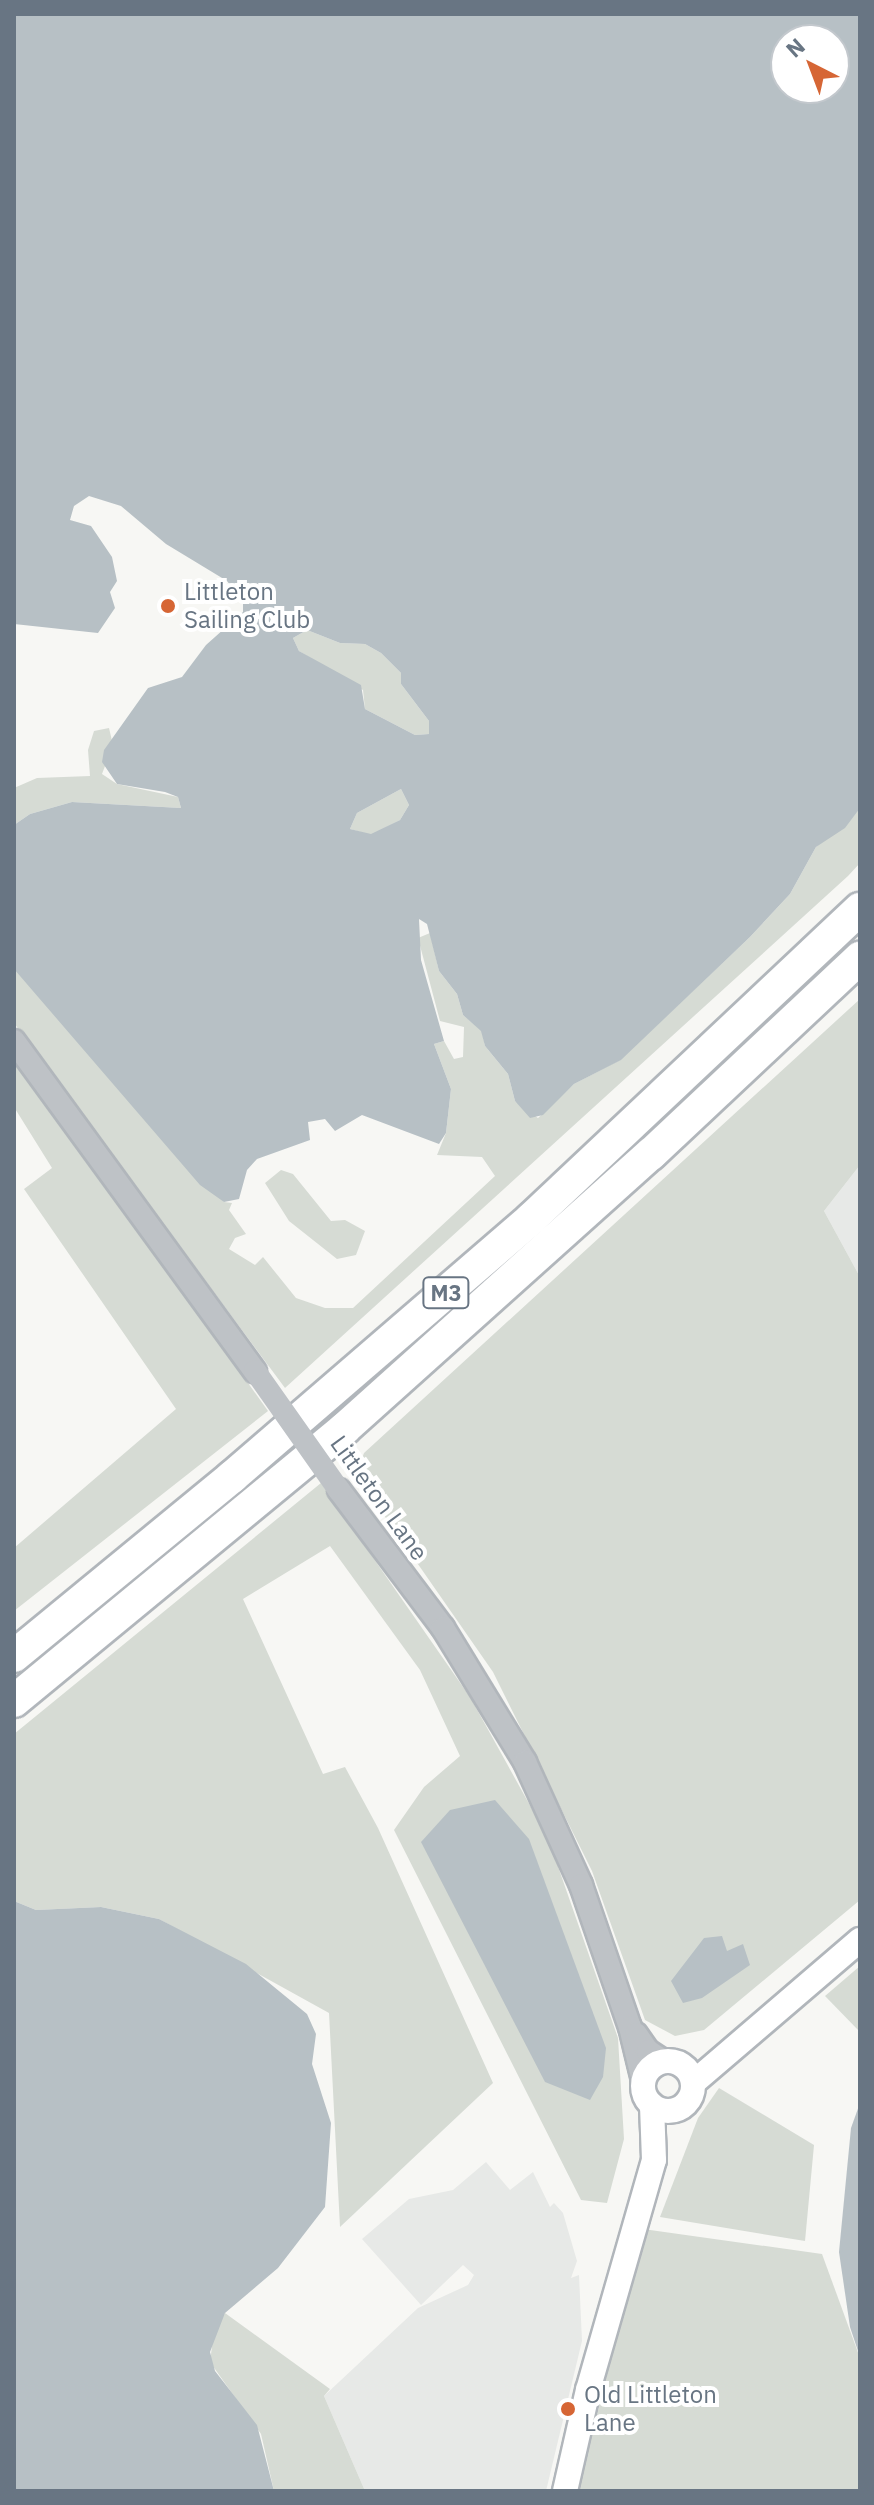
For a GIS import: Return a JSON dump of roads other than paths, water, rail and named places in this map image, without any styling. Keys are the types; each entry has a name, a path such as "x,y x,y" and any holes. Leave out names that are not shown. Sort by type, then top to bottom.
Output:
{"highway":[{"name":"M3","path":"14,1656 232,1477 532,1218 860,909"},
{"name":"M3","path":"14,1701 456,1331 860,958"}],"main road":[{"path":"654,2160 648,2095 650,2069 680,2070 733,2044 860,1940"},
{"path":"565,2491 588,2390 654,2160 684,2106 680,2070"},
{"path":"648,2095 664,2111 684,2106"}],"street":[{"name":"Littleton Lane","path":"14,1041 339,1490 443,1628 525,1762 581,1885 630,2027 648,2095"},
{"path":"630,2027 648,2051 680,2070"}],"place":[{"name":"Littleton Sailing Club","path":"168,606"},
{"name":"Old Littleton Lane","path":"568,2409"}]}
